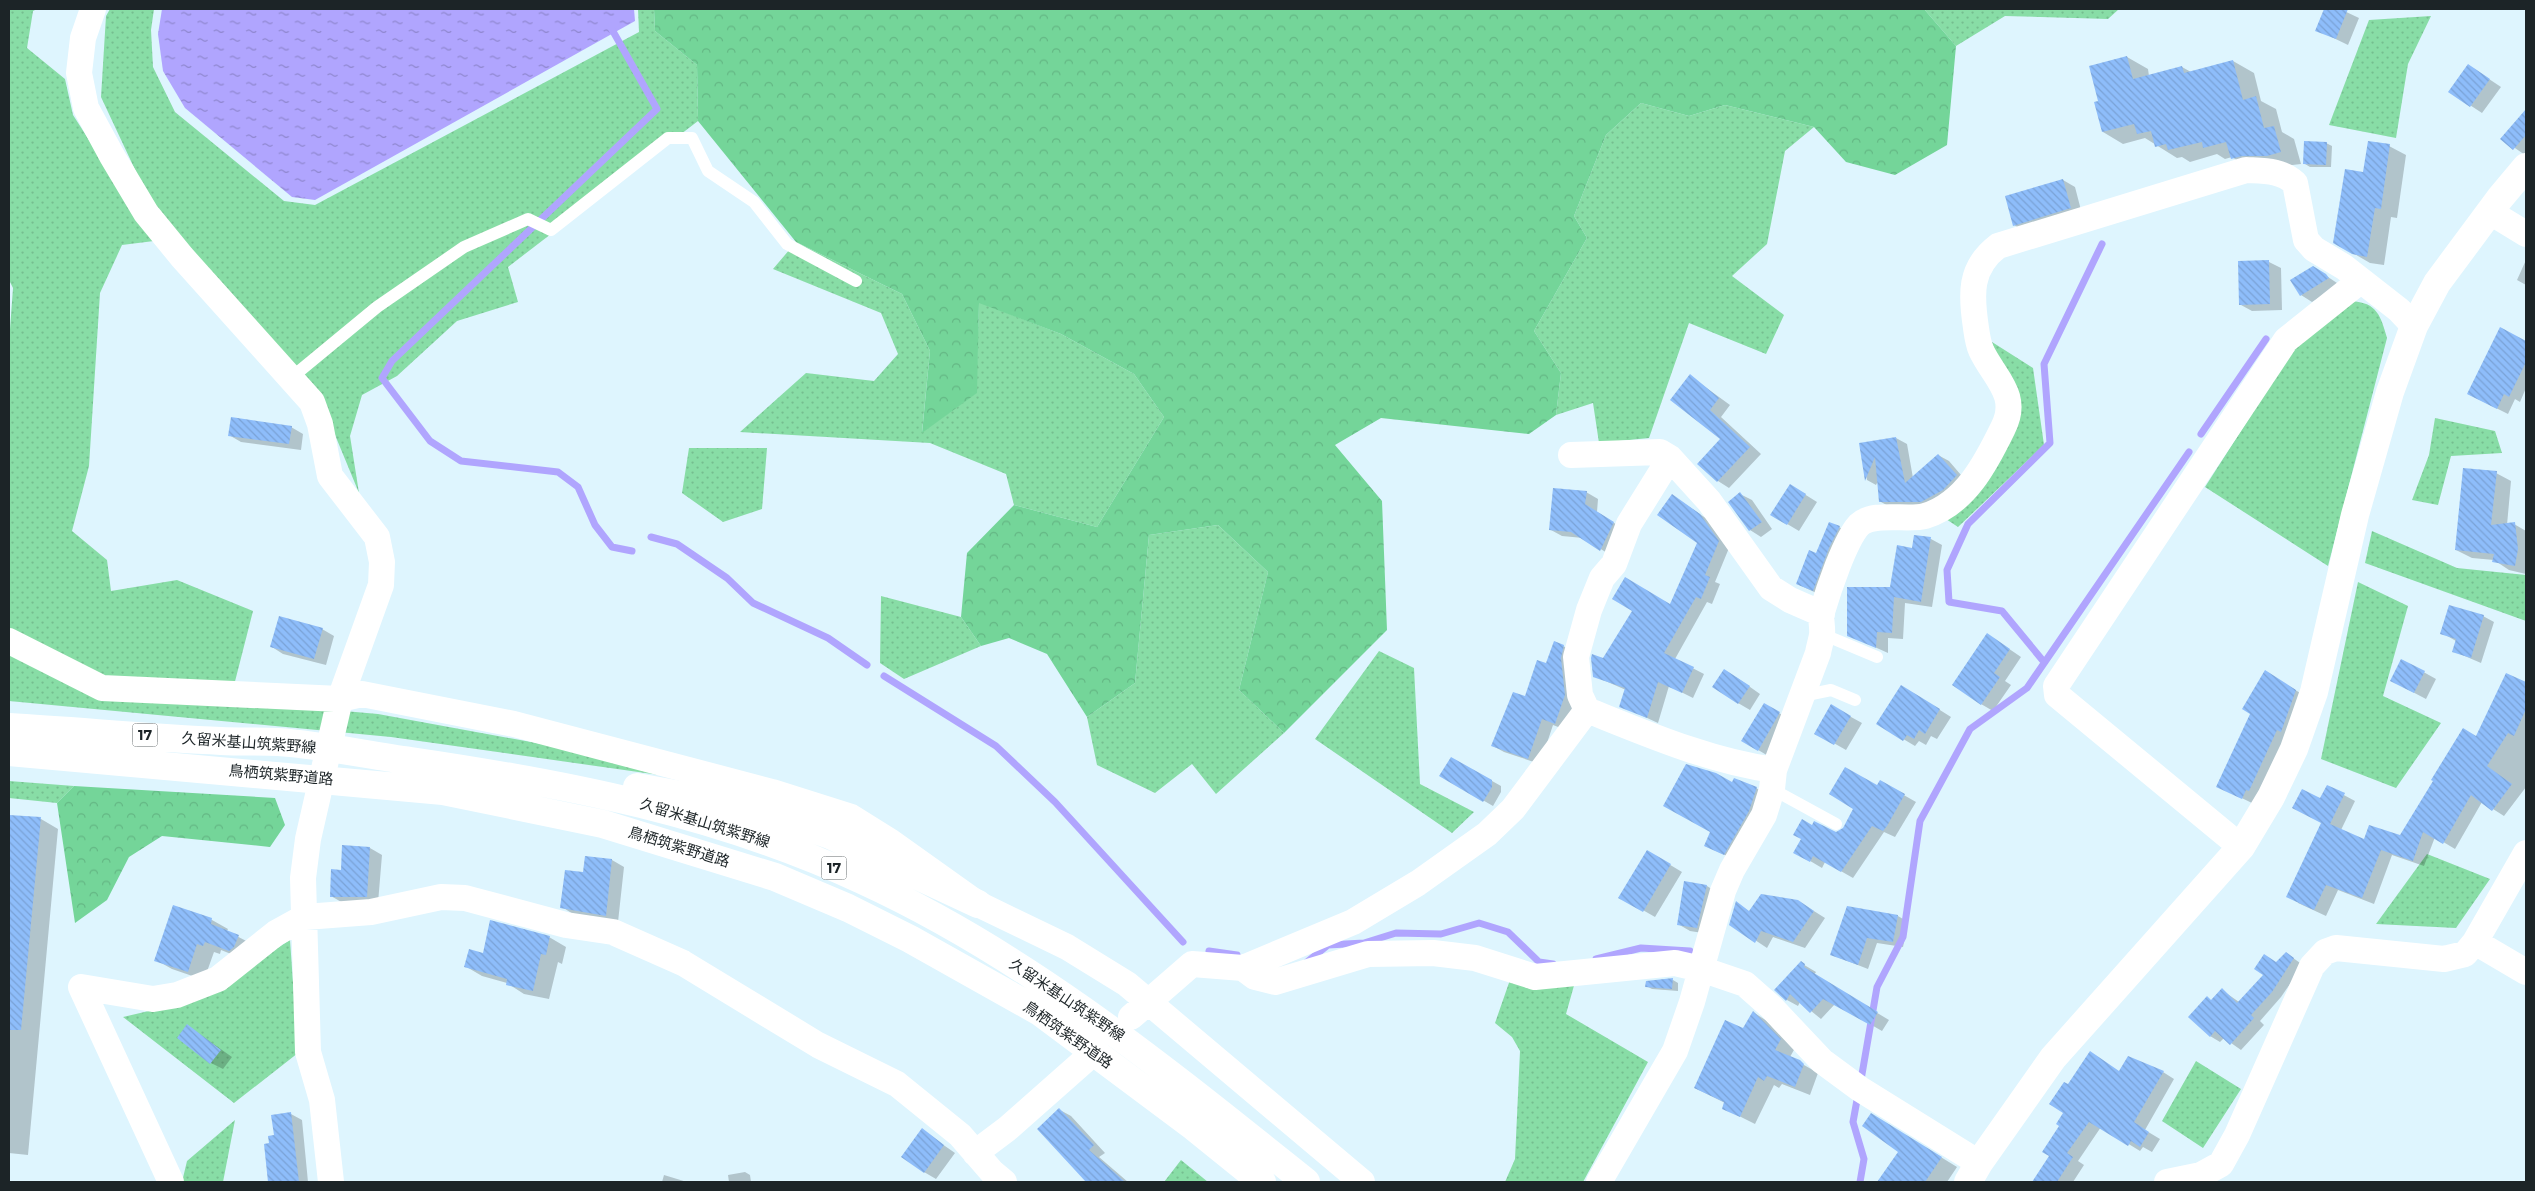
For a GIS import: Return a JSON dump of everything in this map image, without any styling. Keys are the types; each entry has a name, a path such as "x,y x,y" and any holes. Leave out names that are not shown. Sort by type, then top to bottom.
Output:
{"main road":[{"path":"1974,1173 2053,1058 2241,847 2271,797 2294,749 2314,692 2355,515 2390,392 2414,326 2437,283 2526,166"},
{"name":"久留米基山筑紫野線","path":"9,727 220,741 280,742 603,793 681,814 776,844 864,880 970,936 1053,987 1143,1052 1306,1182"},
{"name":"鳥栖筑紫野道路","path":"9,752 443,792 603,824 775,877 848,908 901,934 1040,1012 1194,1127 1262,1182"},
{"path":"553,784 648,787 757,809 830,835 978,904"}],"street":[{"path":"93,9 83,38 79,73 86,108 146,214 312,402 320,424 330,476 377,538 382,562 381,585 340,700 308,839 303,878 308,1052 322,1100 331,1182"},
{"path":"1599,1182 1675,1050 1723,891 1732,870 1764,815 1773,779 1802,696 1849,538 1860,524 1878,518 1924,516 1950,505 1972,481 1992,450 2008,418 2009,398 1980,348 1972,300 1978,266 1986,256 1998,246 2246,170 2273,172 2288,177 2295,183 2306,240 2314,249 2344,266 2360,281 2399,310 2414,326"},
{"path":"2490,212 2526,234"},
{"path":"2241,847 2057,695 2056,686 2286,340 2360,281"},
{"path":"1571,455 1660,452 1670,458 1709,501 1771,588 1822,624"},
{"path":"1670,458 1628,524 1614,564 1602,578 1589,610 1576,657 1580,695 1587,710 1668,742 1751,767 1773,779"},
{"path":"9,641 102,688 340,700 362,694 514,724 772,792 851,817 891,842 978,904 1067,947 1126,984 1140,1010 1362,1182"},
{"path":"1140,1010 1192,964 1243,968 1353,922 1418,882 1486,834 1513,809 1587,710"},
{"path":"2167,1182 2201,1175 2221,1164 2237,1135 2312,966 2325,952 2336,948 2444,959 2465,954 2475,942 2526,852"},
{"path":"171,1182 81,987 153,998 177,995 218,979 276,933 305,918 372,912 441,897 465,898 566,925 614,932 683,963 818,1045 897,1084 960,1134 975,1153 1004,1182"},
{"path":"2475,942 2526,972"},
{"path":"1243,968 1256,977 1275,982 1368,954 1408,953 1475,958 1535,977 1675,963 1701,969 1745,984 1771,1007 1822,1061 1974,1173"},
{"path":"975,1153 1007,1129 1084,1061"}],"lane":[{"path":"291,378 377,307 464,248 528,219 551,230 668,138 692,138 708,171 754,202 787,244 856,282"},
{"path":"1822,624 1877,657"},
{"path":"1802,696 1831,690 1855,700"},
{"path":"1773,779 1836,824"}],"green space":[{"path":"9,9 37,9 33,11 27,48 65,79 73,115 154,241 122,245 100,293 89,466 72,531 107,560 111,591 177,580 253,611 230,701 378,714 542,744 709,782 391,737 9,701 9,343 13,288 9,280"},
{"path":"110,9 154,9 151,30 153,67 175,112 284,201 315,205 639,32 638,9 654,9 655,31 697,65 698,121 508,267 518,302 457,321 397,376 362,395 350,436 359,493 321,401 160,223 101,97 106,16"},
{"path":"654,9 1924,9 1956,46 1947,145 1895,175 1846,162 1814,127 1725,105 1689,116 1641,103 1606,135 1574,216 1587,238 1534,331 1561,373 1556,415 1529,434 1381,418 1335,445 1382,501 1387,630 1284,733 1239,690 1268,572 1218,525 1149,535 1135,683 1087,717 1047,654 1009,638 981,646 961,617 967,553 1014,505 1097,527 1164,417 1134,374 1061,334 979,303 977,393 922,433 930,351 902,294 796,242 698,121 697,65 655,31"},
{"path":"1924,9 2119,9 2108,19 2005,16 1956,46"},
{"path":"2431,16 2408,64 2396,138 2329,125 2369,20"},
{"path":"1641,103 1689,116 1725,105 1814,127 1785,151 1767,244 1732,276 1784,315 1766,354 1689,323 1649,438 1599,443 1593,403 1556,415 1561,373 1534,331 1587,238 1574,216 1606,135"},
{"path":"796,242 902,294 930,351 922,432 976,393 979,302 1061,334 1134,374 1164,417 1097,527 1014,505 1006,474 930,443 740,432 806,373 874,381 898,354 881,313 773,269"},
{"path":"2346,301 2364,303 2375,310 2382,321 2387,338 2328,566 2205,487 2299,340"},
{"path":"1992,342 2033,368 2044,445 1958,527 1943,517 2016,421"},
{"path":"2435,418 2495,431 2502,453 2451,456 2438,505 2412,500 2429,455"},
{"path":"689,448 767,448 762,509 723,522 682,493"},
{"path":"1218,525 1268,572 1239,690 1284,733 1216,794 1192,764 1155,793 1097,765 1087,717 1135,683 1149,535"},
{"path":"2372,531 2457,568 2526,575 2526,621 2365,563"},
{"path":"2358,582 2408,606 2383,696 2441,723 2396,788 2321,759"},
{"path":"881,596 961,617 981,646 904,679 880,663"},
{"path":"1379,651 1414,668 1420,784 1474,812 1452,833 1315,739"},
{"path":"9,781 74,786 57,803 9,798"},
{"path":"74,786 275,798 285,825 270,847 162,836 129,857 107,900 75,923 57,803"},
{"path":"2427,854 2490,879 2456,928 2376,924"},
{"path":"290,940 298,1053 234,1103 123,1017 196,1000"},
{"path":"1511,977 1575,982 1566,1014 1648,1062 1583,1182 1505,1182 1515,1159 1520,1051 1512,1037 1495,1023"},
{"path":"2196,1061 2241,1089 2203,1148 2162,1121"},
{"path":"235,1120 223,1182 182,1182 187,1161"},
{"path":"1181,1160 1208,1182 1164,1182"}],"water":[{"path":"162,9 634,9 635,21 315,200 292,197 185,108 163,71 158,34"}],"building":[{"path":"2324,9 2348,9 2336,39 2315,31"},
{"path":"2127,56 2133,79 2182,66 2184,73 2233,60 2243,100 2256,96 2264,128 2274,126 2281,152 2267,156 2242,156 2231,159 2226,142 2203,148 2202,142 2168,150 2166,144 2155,147 2151,131 2137,134 2134,124 2102,132 2094,102 2098,101 2089,66"},
{"path":"2468,64 2490,79 2470,107 2448,92"},
{"path":"2526,109 2526,135 2513,150 2500,139"},
{"path":"2304,141 2327,142 2326,165 2303,164"},
{"path":"2368,141 2390,144 2381,209 2375,208 2367,257 2352,254 2333,243 2345,169 2363,172"},
{"path":"2063,179 2071,208 2013,226 2005,196"},
{"path":"2269,260 2270,304 2239,305 2238,261"},
{"path":"2313,266 2329,278 2300,296 2290,280"},
{"path":"2500,327 2526,341 2526,362 2509,397 2504,394 2497,409 2467,394"},
{"path":"1690,374 1719,398 1710,410 1750,447 1717,482 1697,464 1720,439 1670,400"},
{"path":"231,417 292,426 289,444 228,436"},
{"path":"1896,437 1905,483 1938,454 1957,475 1943,490 1921,502 1879,502 1875,457 1865,481 1859,443"},
{"path":"2463,468 2497,471 2491,525 2515,522 2518,549 2515,566 2492,562 2494,554 2455,550"},
{"path":"1790,484 1806,494 1787,525 1770,515"},
{"path":"1553,488 1587,491 1585,504 1614,522 1600,551 1571,532 1549,530"},
{"path":"1740,492 1762,522 1749,531 1728,502"},
{"path":"1672,494 1700,514 1719,541 1705,575 1710,577 1701,599 1696,597 1664,653 1694,667 1682,693 1658,682 1647,718 1619,707 1625,688 1593,677 1591,658 1592,654 1603,658 1632,611 1612,599 1625,577 1670,604 1697,543 1657,515"},
{"path":"1829,522 1840,526 1829,548 1813,591 1796,584 1809,550 1816,553"},
{"path":"1914,535 1931,537 1921,602 1894,597 1892,633 1877,632 1876,648 1847,636 1847,587 1890,587 1897,545 1912,548"},
{"path":"2449,605 2484,615 2471,658 2452,652 2456,639 2440,634"},
{"path":"279,616 323,628 314,659 270,647"},
{"path":"1987,633 2010,649 1994,673 2000,677 1981,705 1952,685"},
{"path":"1554,641 1564,645 1561,658 1565,695 1555,724 1542,719 1528,759 1491,746 1513,692 1525,696 1537,660 1546,663"},
{"path":"2401,659 2425,671 2414,693 2390,681"},
{"path":"1724,669 1750,686 1738,704 1712,687"},
{"path":"2265,670 2296,690 2281,732 2277,730 2249,791 2246,790 2242,799 2216,787 2250,714 2242,709"},
{"path":"2506,673 2526,682 2526,709 2514,736 2508,733 2487,766 2512,784 2492,811 2471,795 2443,844 2423,832 2413,861 2381,850 2362,898 2326,885 2314,910 2286,897 2321,823 2292,808 2302,789 2320,798 2327,785 2345,793 2330,824 2364,839 2369,825 2400,835 2463,728 2476,736"},
{"path":"1901,685 1940,709 1925,734 1919,730 1914,739 1907,735 1903,741 1876,724"},
{"path":"1764,703 1780,712 1758,751 1741,741"},
{"path":"1831,704 1851,716 1834,745 1814,734"},
{"path":"1451,757 1492,780 1492,787 1483,802 1439,776"},
{"path":"1686,764 1716,773 1732,782 1734,778 1757,787 1749,811 1724,855 1704,846 1710,832 1663,806"},
{"path":"1845,767 1877,785 1880,780 1905,794 1883,831 1872,826 1841,872 1813,856 1810,862 1793,853 1801,839 1793,835 1802,819 1812,825 1814,821 1836,832 1843,828 1853,809 1829,794"},
{"path":"9,815 41,817 21,1030 9,1030"},
{"path":"342,845 370,847 367,897 330,897 331,869 341,870"},
{"path":"1647,850 1671,864 1643,912 1618,898"},
{"path":"585,856 612,859 606,916 560,908 565,870 583,872"},
{"path":"1684,881 1707,885 1697,928 1677,925"},
{"path":"1761,894 1798,900 1814,911 1793,942 1761,931 1755,943 1729,925 1736,901 1749,911"},
{"path":"173,905 212,918 211,924 239,935 234,947 229,951 205,942 203,946 197,944 188,972 154,961"},
{"path":"1847,906 1898,915 1893,942 1867,938 1858,965 1830,955"},
{"path":"490,920 550,936 546,955 541,954 533,991 506,985 507,979 464,967 469,949 483,953"},
{"path":"2286,952 2294,958 2272,992 2251,1015 2254,1018 2230,1045 2215,1031 2210,1037 2188,1017 2207,996 2211,1000 2222,988 2237,1003 2263,975 2254,969 2264,954 2276,962"},
{"path":"1801,961 1805,964 1804,967 1878,1012 1870,1025 1823,999 1810,1013 1790,994 1786,1001 1774,990"},
{"path":"1673,978 1672,989 1645,987 1646,981"},
{"path":"1753,1011 1781,1039 1775,1050 1800,1060 1804,1064 1795,1087 1767,1076 1764,1081 1758,1077 1740,1117 1722,1109 1724,1102 1694,1088 1725,1020 1743,1028"},
{"path":"187,1024 221,1050 210,1064 177,1038"},
{"path":"2090,1051 2119,1071 2128,1056 2164,1071 2134,1122 2149,1132 2140,1147 2131,1141 2128,1146 2089,1122 2067,1153 2073,1157 2057,1182 2032,1182 2049,1156 2042,1152 2059,1126 2056,1124 2063,1113 2049,1104 2064,1082 2068,1084"},
{"path":"1059,1108 1094,1145 1089,1150 1125,1182 1086,1182 1037,1129"},
{"path":"291,1112 299,1182 268,1182 264,1144 269,1143 268,1136 274,1135 271,1115"},
{"path":"1871,1113 1942,1157 1925,1182 1877,1182 1898,1152 1862,1126"},
{"path":"922,1128 944,1145 924,1173 901,1157"}],"waterway":[{"path":"610,26 657,109 392,361 382,378 430,441 461,461 558,472 578,487 595,525 612,547 632,551"},
{"path":"2044,662 2002,611 1949,602 1947,570 1968,524 2050,443 2044,364 2102,244"},
{"path":"2201,434 2266,339"},
{"path":"1861,1080 1877,987 1903,937 1920,821 1970,729 2027,688 2189,452"},
{"path":"651,537 677,544 727,578 753,603 828,638 867,665"},
{"path":"884,676 996,746 1055,802 1183,942"},
{"path":"1307,962 1328,945 1364,943 1396,933 1441,934 1479,923 1508,932 1539,962 1553,964"},
{"path":"1596,959 1641,948 1690,951"},
{"path":"1209,951 1237,955"},
{"path":"1857,1100 1853,1122 1864,1159 1860,1182"}]}
